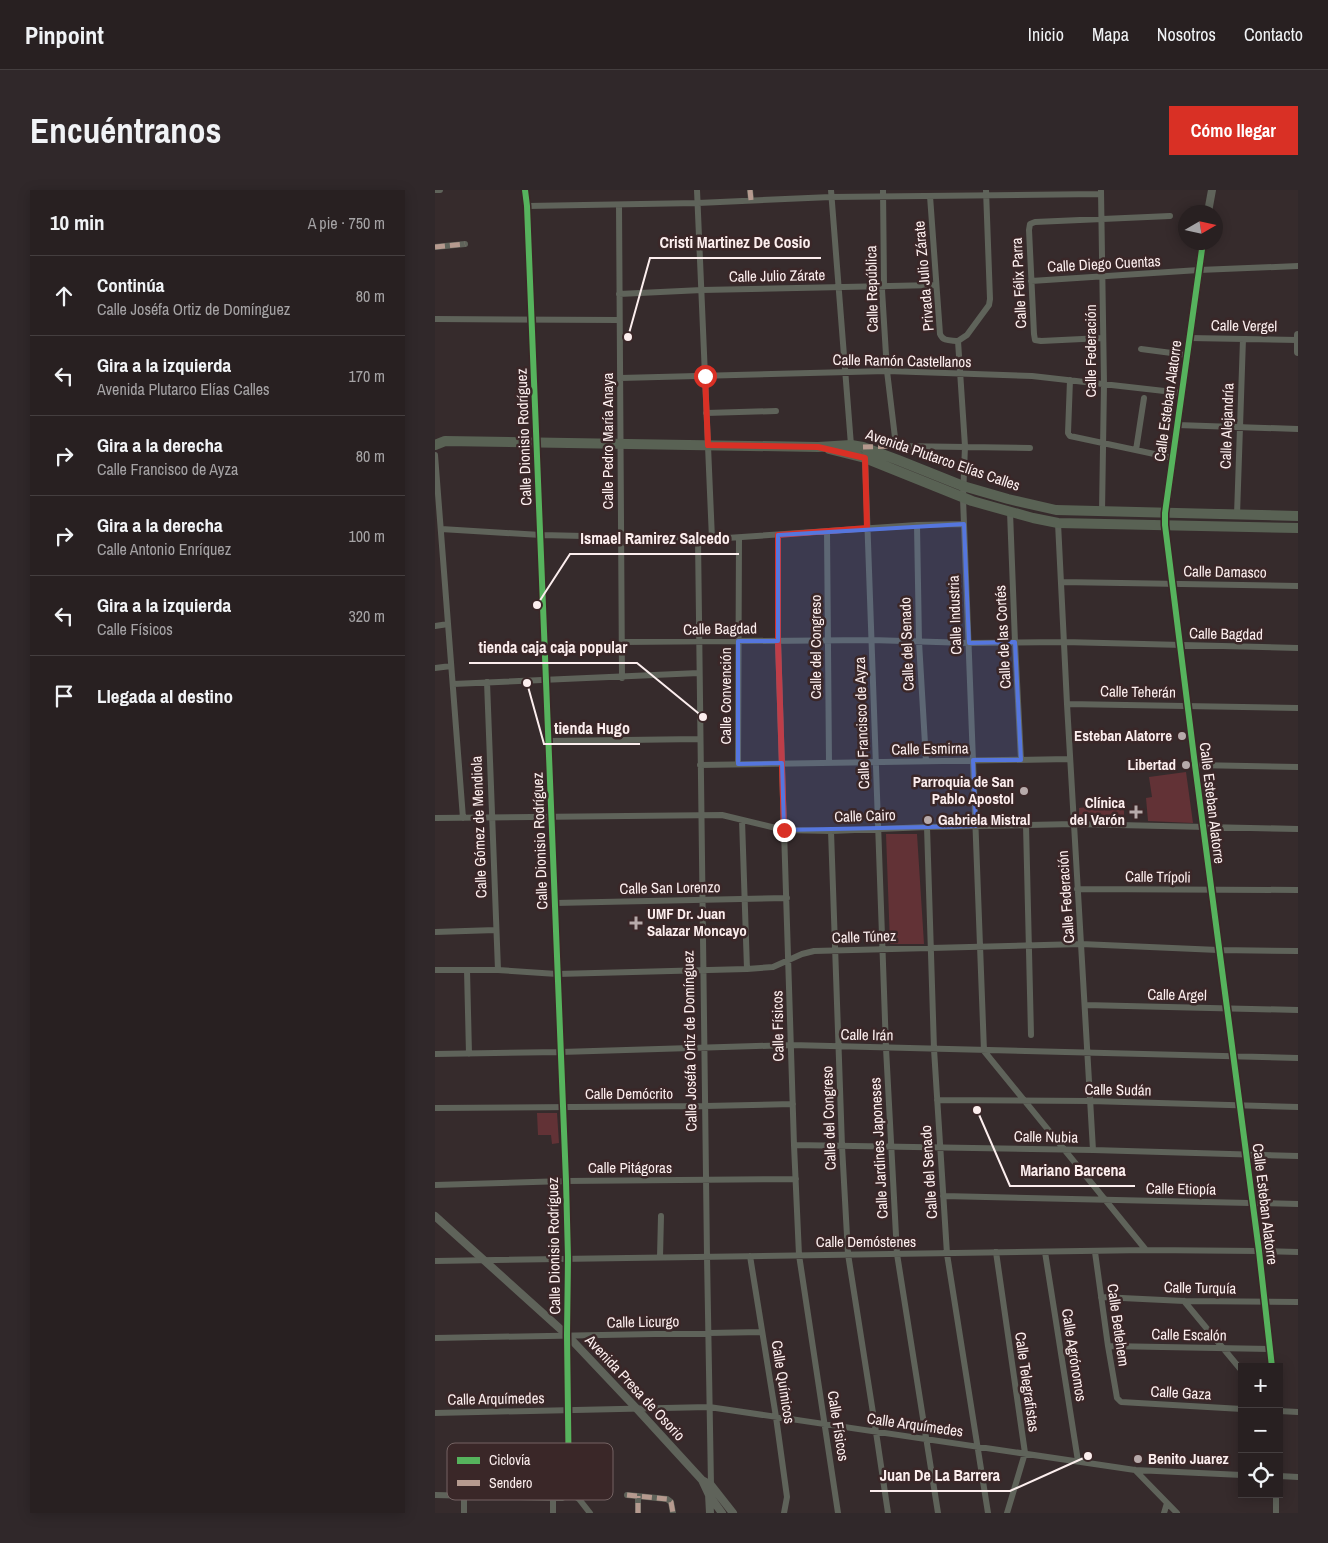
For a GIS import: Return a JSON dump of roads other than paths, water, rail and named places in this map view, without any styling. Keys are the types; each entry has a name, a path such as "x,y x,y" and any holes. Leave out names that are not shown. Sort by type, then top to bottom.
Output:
{"main road":[{"name":"Avenida Plutarco Elías Calles","path":"435,436 440,443 818,447 851,445 863,447 963,498 1010,512 1058,523 1298,528"},
{"name":"Avenida Plutarco Elías Calles","path":"818,447 891,462 963,486 1056,510 1298,516"}],"street":[{"path":"435,190 440,190"},
{"name":"Calle Dionisio Rodríguez","path":"525,190 541,535 566,1181 569,1443"},
{"path":"697,190 712,539"},
{"path":"750,190 751,200"},
{"path":"1209,205 1212,190"},
{"path":"527,206 698,203 831,194 930,196 985,192 1101,192"},
{"path":"958,341 967,335 989,305 985,192"},
{"name":"Calle Federación","path":"1101,192 1104,384 1102,512"},
{"path":"831,194 851,445"},
{"name":"Calle República","path":"883,194 884,285 882,290 887,371 896,446 965,446"},
{"name":"Privada Julio Zárate","path":"930,196 941,336 945,340 958,341"},
{"name":"Calle Pedro María Anaya","path":"619,205 623,678"},
{"path":"1101,219 1170,216"},
{"name":"Calle Félix Parra","path":"1101,219 1035,222 1030,224 1029,230 1035,340 1103,338"},
{"path":"435,247 465,244"},
{"name":"Calle Esteban Alatorre","path":"1202,250 1165,513 1165,525 1226,1009 1259,1251 1272,1363"},
{"name":"Calle Diego Cuentas","path":"1031,280 1298,266"},
{"name":"Calle Julio Zárate","path":"619,294 702,290 936,285"},
{"path":"435,319 619,320"},
{"name":"Calle Vergel","path":"1190,338 1298,338"},
{"path":"1298,338 1298,352"},
{"name":"Calle Alejandría","path":"1237,515 1243,339"},
{"name":"Calle Industria","path":"958,341 965,446 963,498 984,1051"},
{"path":"1141,348 1187,355"},
{"name":"Calle Ramón Castellanos","path":"620,378 887,371 1032,376 1182,393"},
{"path":"1070,380 1069,435 1173,458"},
{"path":"1136,450 1145,398"},
{"path":"706,413 776,411"},
{"path":"1177,425 1298,429"},
{"path":"965,446 1030,448"},
{"name":"Calle Gómez de Mendiola","path":"435,455 463,818"},
{"name":"Calle Francisco de Ayza","path":"865,458 886,1048"},
{"name":"Calle de las Cortés","path":"1010,512 1021,760"},
{"name":"Calle Federación","path":"1058,523 1093,1150"},
{"path":"441,529 541,535 712,539 917,525 964,524"},
{"name":"Calle del Senado","path":"917,525 919,642 925,761"},
{"name":"Calle del Congreso","path":"827,531 829,763"},
{"name":"Calle Físicos","path":"778,535 778,641 799,1255 839,1513"},
{"name":"Calle Joséfa Ortiz de Domínguez","path":"698,538 710,1513"},
{"name":"Calle Convención","path":"738,764 739,538"},
{"name":"Calle Damasco","path":"1061,582 1298,586"},
{"path":"435,626 448,624"},
{"name":"Calle Bagdad","path":"622,642 871,640 919,642 1064,642 1298,648"},
{"path":"435,668 451,666"},
{"path":"453,684 623,678 699,673"},
{"name":"Calle Gómez de Mendiola","path":"487,682 498,970"},
{"name":"Calle Teherán","path":"1067,704 1298,708"},
{"path":"549,741 700,739"},
{"name":"Calle Esmirna","path":"700,764 1070,759"},
{"path":"1195,765 1298,767"},
{"name":"Calle Cairo","path":"435,818 722,815 784,830 1074,824 1298,830"},
{"path":"742,820 747,970"},
{"path":"1025,825 1031,1035"},
{"name":"Calle del Senado","path":"927,827 934,1049 947,1254 987,1513"},
{"name":"Calle del Congreso","path":"831,830 842,1146 848,1254 888,1513"},
{"name":"Calle Trípoli","path":"1077,889 1298,890"},
{"name":"Calle San Lorenzo","path":"555,903 787,898"},
{"path":"435,932 496,930"},
{"name":"Calle Túnez","path":"435,970 498,970 557,974 747,970 765,969 807,952 1029,945 1081,944 1219,950 1298,951"},
{"path":"467,970 469,1054"},
{"name":"Calle Argel","path":"1085,1005 1298,1010"},
{"name":"Calle Irán","path":"435,1054 791,1045 1298,1058"},
{"name":"Calle Jardines Japoneses","path":"886,1048 897,1254 937,1513"},
{"path":"984,1051 1145,1250"},
{"name":"Calle Sudán","path":"937,1100 1298,1107"},
{"name":"Calle Demócrito","path":"435,1108 793,1104"},
{"name":"Calle Nubia","path":"794,1145 1093,1150 1246,1156 1298,1156"},
{"name":"Calle Pitágoras","path":"435,1185 566,1181 796,1179"},
{"name":"Calle Etiopía","path":"943,1196 1298,1204"},
{"name":"Avenida Presa de Osorio","path":"435,1216 567,1336 702,1480 709,1494 723,1513"},
{"path":"661,1216 661,1257"},
{"name":"Calle Demóstenes","path":"435,1261 1145,1250 1298,1252"},
{"name":"Calle Telegrafistas","path":"996,1252 1025,1454 1007,1513"},
{"name":"Calle Agrónomos","path":"1045,1252 1077,1461"},
{"name":"Calle Betlehem","path":"1095,1252 1118,1401"},
{"name":"Calle Químicos","path":"750,1256 787,1497 783,1513"},
{"name":"Calle Turquía","path":"1101,1297 1298,1302"},
{"path":"1184,1300 1238,1366"},
{"name":"Calle Licurgo","path":"435,1338 762,1332"},
{"name":"Calle Escalón","path":"1108,1346 1270,1349"},
{"name":"Calle Gaza","path":"1118,1401 1238,1409"},
{"name":"Calle Arquímedes","path":"435,1413 709,1407 1135,1470 1238,1475"},
{"path":"1283,1411 1298,1412"},
{"path":"1135,1470 1177,1513"},
{"path":"1283,1476 1298,1477"},
{"name":"Avenida Presa de Osorio","path":"702,1480 711,1485 733,1513"},
{"path":"627,1494 669,1500 673,1505 673,1513"},
{"path":"638,1496 638,1513"},
{"path":"1276,1498 1277,1513"},
{"path":"464,1500 464,1513"},
{"path":"553,1500 553,1513"},
{"path":"580,1500 590,1513"},
{"path":"1164,1513 1167,1503"}],"place":[{"name":"Cristi Martinez De Cosio","path":"628,337"},
{"name":"Ismael Ramirez Salcedo","path":"537,605"},
{"name":"tienda Hugo","path":"527,683"},
{"name":"tienda caja caja popular","path":"703,717"},
{"name":"Esteban Alatorre","path":"1182,736"},
{"name":"Libertad","path":"1186,765"},
{"name":"Parroquia de San Pablo Apostol","path":"1024,791"},
{"name":"Clínica del Varón","path":"1136,812"},
{"name":"Gabriela Mistral","path":"928,820"},
{"name":"UMF Dr. Juan Salazar Moncayo","path":"636,923"},
{"name":"Mariano Barcena","path":"977,1110"},
{"name":"Juan De La Barrera","path":"1088,1456"},
{"name":"Benito Juarez","path":"1138,1459"}]}
